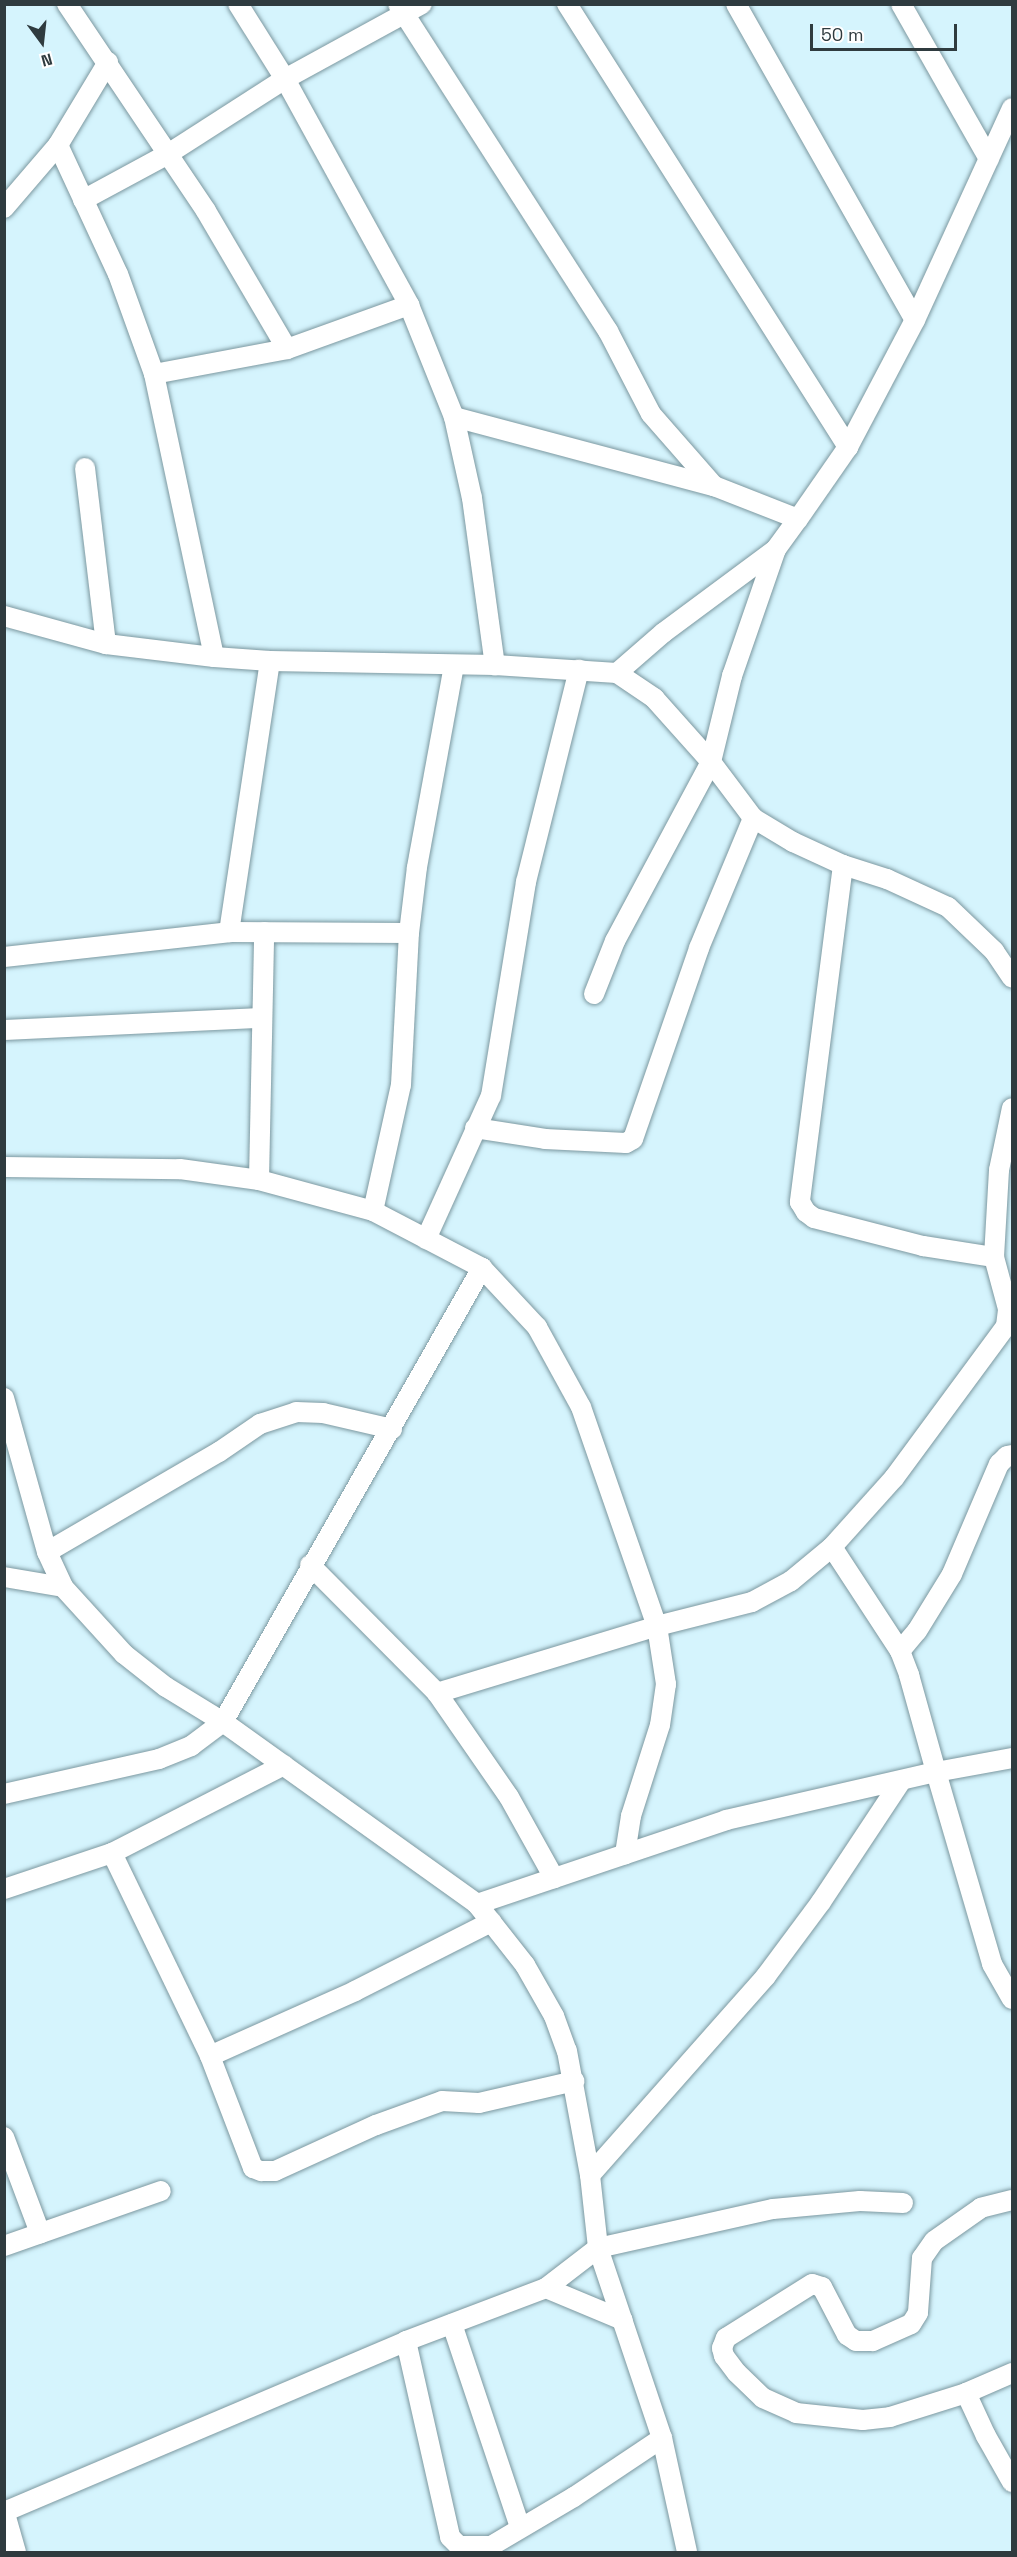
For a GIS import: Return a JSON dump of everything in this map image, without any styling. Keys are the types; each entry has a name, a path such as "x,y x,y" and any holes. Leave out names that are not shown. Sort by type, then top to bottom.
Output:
{"street":[{"path":"67,4 108,62 206,212 286,349"},
{"path":"238,4 285,79 409,305 454,417 472,498 495,665"},
{"path":"83,200 168,154 285,79 402,10 422,4"},
{"path":"567,4 848,447"},
{"path":"736,4 915,320"},
{"path":"901,4 989,159"},
{"path":"402,10 608,331 651,414 714,486"},
{"path":"4,208 58,145 108,62"},
{"path":"617,673 663,633 776,549 798,519 848,447 915,320 1012,108"},
{"path":"58,145 118,274 154,374 214,657"},
{"path":"154,374 286,349 409,305"},
{"path":"454,417 714,486 798,519"},
{"path":"85,468 106,644"},
{"path":"594,994 615,941 711,762 732,676 776,549"},
{"path":"4,616 106,644 214,657 270,661 495,665 617,673 654,698 711,762 753,818 794,842 843,865 886,879 948,907 994,951 1012,978"},
{"path":"229,932 270,661"},
{"path":"373,1211 401,1085 409,933 417,867 454,666"},
{"path":"426,1239 491,1096 526,882 579,670"},
{"path":"475,1128 545,1139 626,1143 633,1139 699,948 753,818"},
{"path":"843,865 800,1202 806,1212 814,1218 923,1246 994,1257"},
{"path":"4,957 229,932 409,933"},
{"path":"259,1180 264,932"},
{"path":"4,1030 262,1018"},
{"path":"437,1693 657,1626 752,1602 791,1581 832,1547 894,1478 1006,1326 1008,1309 994,1257 999,1170 1012,1108"},
{"path":"4,1167 180,1169 259,1180 373,1211 482,1268 537,1327 581,1407 657,1626 666,1684 660,1725 631,1816 625,1855"},
{"path":"4,1794 159,1759 191,1746 223,1722 310,1565 392,1429 482,1268"},
{"path":"4,1398 47,1552 63,1587 124,1654 166,1687 223,1722 477,1904 525,1965 554,2016 567,2051 590,2175 598,2248 662,2438 687,2553"},
{"path":"47,1552 219,1452 260,1424 296,1412 323,1413 392,1429"},
{"path":"900,1651 917,1631 952,1574 999,1464 1007,1456 1012,1455"},
{"path":"832,1547 900,1651 909,1675 992,1964 1012,1999"},
{"path":"310,1565 437,1693 509,1797 554,1878"},
{"path":"4,1577 63,1587"},
{"path":"477,1904 726,1820 936,1772 1010,1761"},
{"path":"4,1889 112,1853 284,1766"},
{"path":"590,2175 766,1976 821,1902 901,1781"},
{"path":"112,1853 210,2056 249,2161 254,2168 261,2171 275,2171 376,2125 442,2101 479,2103 574,2082"},
{"path":"210,2056 355,1991 491,1922"},
{"path":"4,2137 40,2233"},
{"path":"4,2246 161,2191"},
{"path":"1012,2200 981,2208 934,2241 922,2259 918,2313 911,2324 873,2341 856,2341 847,2335 822,2287 812,2284 726,2338 722,2348 724,2356 737,2373 763,2398 796,2413 863,2420 890,2417 966,2393 1012,2373"},
{"path":"16,2553 5,2511 406,2342 546,2288 598,2248 773,2209 860,2201 903,2203"},
{"path":"546,2288 623,2320"},
{"path":"452,2324 520,2527"},
{"path":"406,2342 450,2537 459,2546 473,2550 491,2546 574,2497 662,2438"},
{"path":"966,2393 986,2436 1012,2482"}]}
